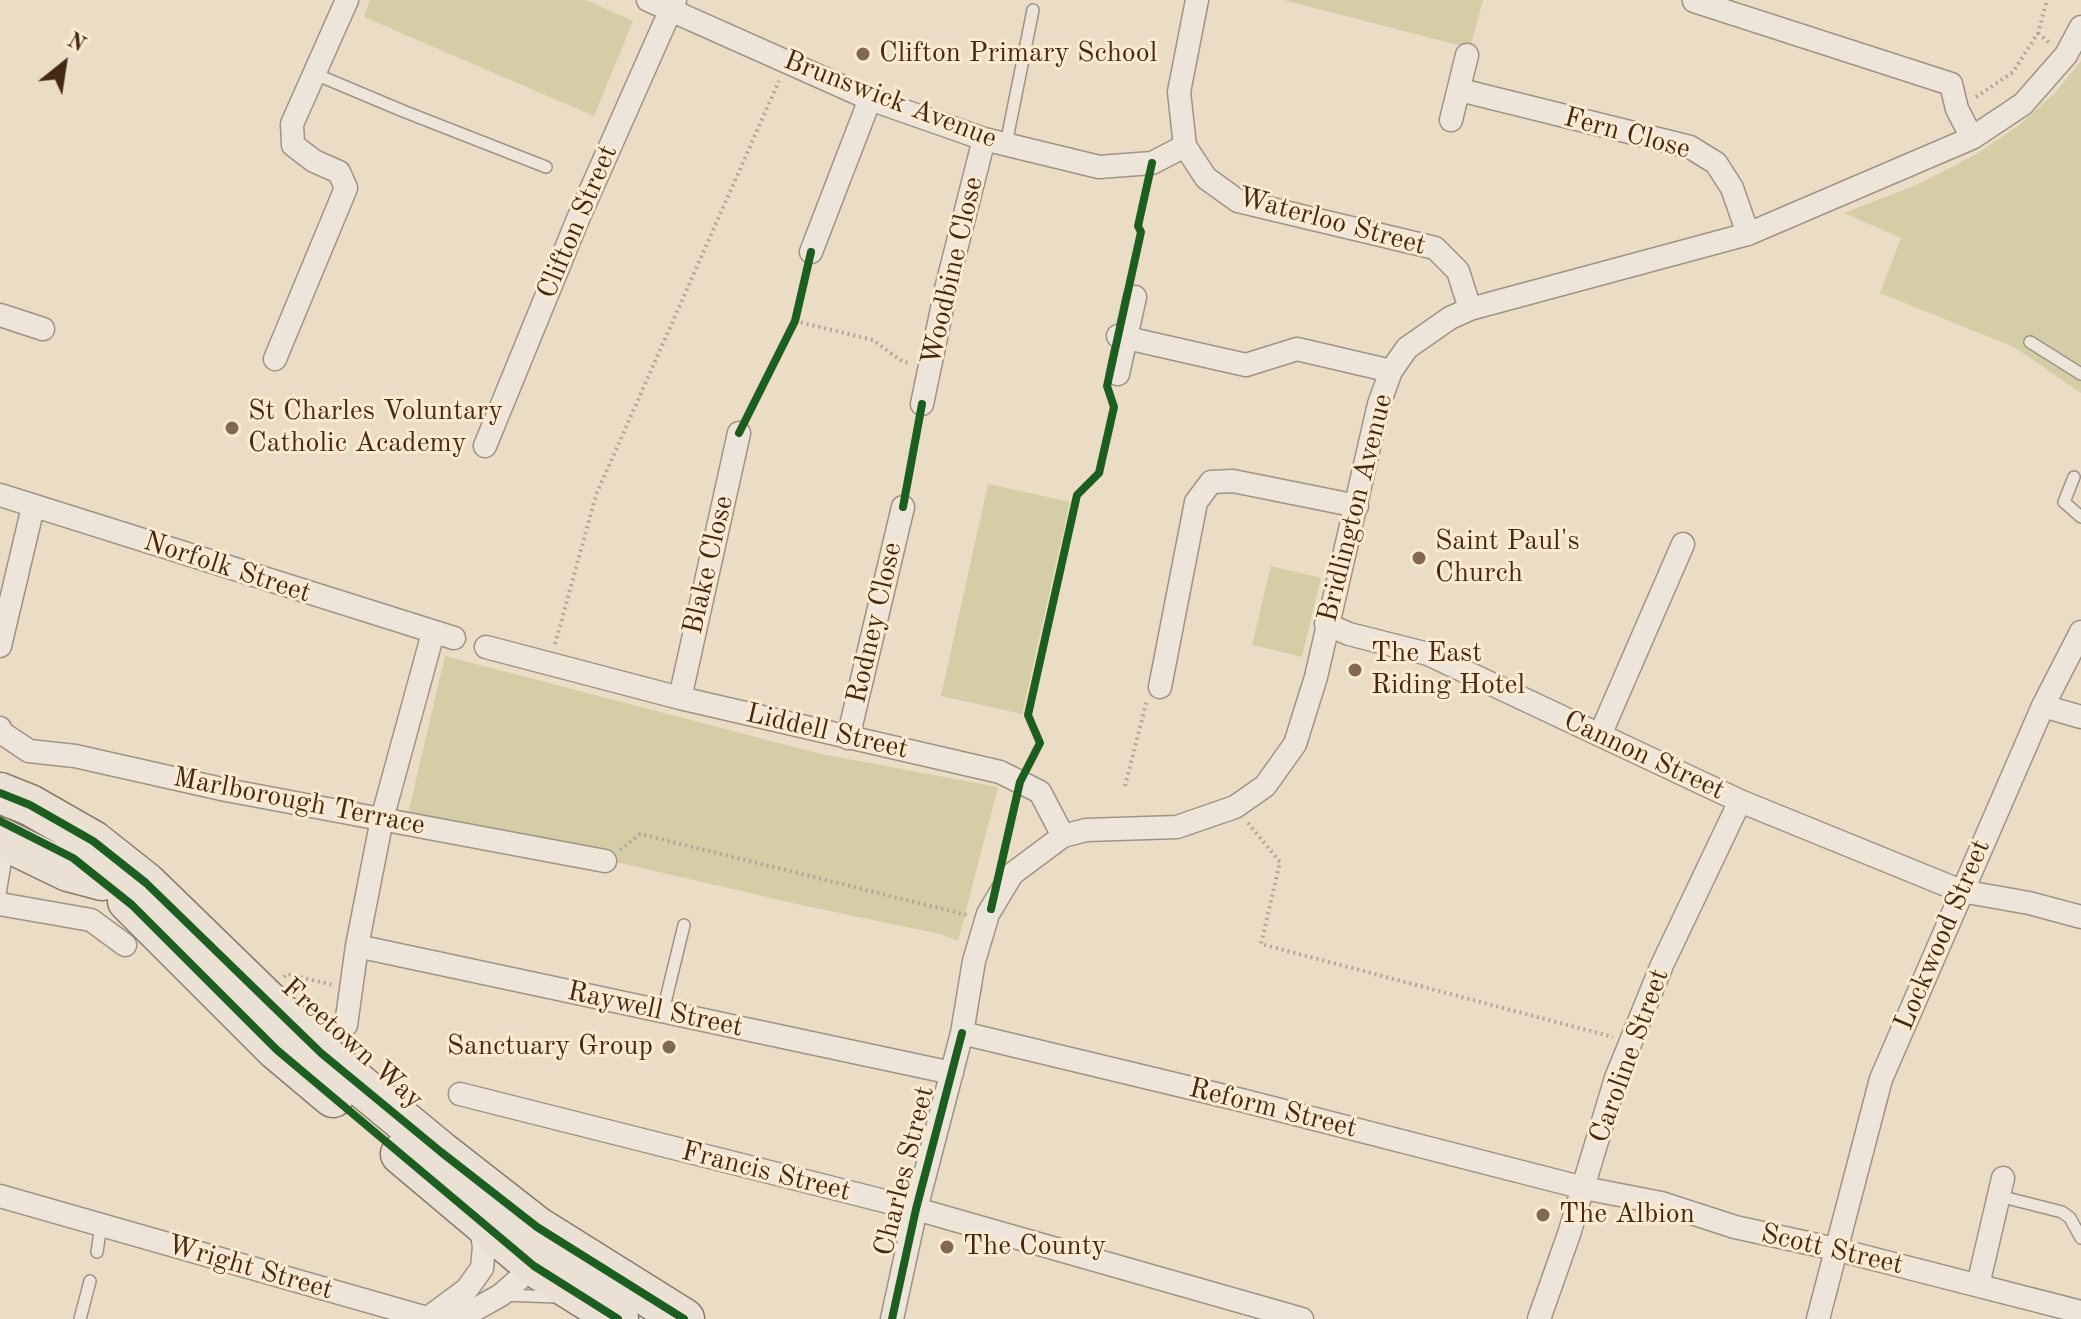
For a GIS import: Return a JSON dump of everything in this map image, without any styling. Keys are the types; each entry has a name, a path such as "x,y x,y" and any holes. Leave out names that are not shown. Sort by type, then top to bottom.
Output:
{"highway":[{"name":"Freetown Way","path":"0,793 30,805 93,841 146,883 321,1053 618,1319"},
{"name":"Freetown Way","path":"0,821 73,858 102,880 132,905 277,1050 480,1220 684,1319"},
{"path":"0,838 68,871 102,880"}],"street":[{"path":"275,359 346,188 339,172 314,161 293,145 292,124 347,0"},
{"name":"Brunswick Avenue","path":"648,0 673,5 870,99 995,142 1099,167 1152,163 1185,146"},
{"name":"Waterloo Street","path":"1197,0 1179,92 1185,146 1206,178 1238,201 1435,248 1458,271 1470,309"},
{"path":"1694,1 1951,84 1957,109 1972,138"},
{"name":"Clifton Street","path":"485,446 578,219 673,5"},
{"name":"Bridlington Avenue","path":"962,1033 974,961 986,920 1012,874 1063,836 1086,830 1177,827 1235,807 1265,786 1295,744 1316,677 1379,404 1391,371 1407,348 1450,318 1470,309 1748,234 1972,138 2023,104 2066,55 2081,27"},
{"path":"1451,120 1467,55"},
{"name":"Fern Close","path":"1460,90 1690,147 1716,163 1732,188 1748,234"},
{"path":"811,252 870,99"},
{"name":"Woodbine Close","path":"922,404 947,285 995,142"},
{"path":"1118,374 1122,337 1135,297"},
{"path":"0,315 43,329"},
{"path":"1122,337 1246,365 1297,349 1391,371"},
{"name":"Blake Close","path":"680,698 739,433"},
{"path":"1160,687 1196,502 1211,482 1233,481 1357,506"},
{"name":"Norfolk Street","path":"0,495 443,636 382,819"},
{"path":"0,646 33,507"},
{"name":"Rodney Close","path":"848,738 903,507"},
{"path":"1600,735 1683,544"},
{"name":"Cannon Street","path":"1326,624 1349,634 1428,654 1740,801 1961,891 2029,903 2081,917"},
{"name":"Lockwood Street","path":"1818,1319 1881,1079 2043,706 2081,632"},
{"path":"486,647 557,665"},
{"name":"Liddell Street","path":"557,665 680,698 1000,772 1040,792 1063,836"},
{"path":"2043,706 2081,717"},
{"name":"Marlborough Terrace","path":"0,728 2,733 29,751 75,756 226,790 605,861"},
{"name":"Caroline Street","path":"1539,1319 1584,1188 1616,1078 1662,965 1740,801"},
{"path":"346,1025 357,946 382,819"},
{"path":"0,904 91,920 125,945"},
{"name":"Raywell Street","path":"357,946 952,1073"},
{"name":"Charles Street","path":"892,1319 916,1209 962,1033"},
{"name":"Reform Street","path":"962,1033 1245,1101 1584,1188"},
{"name":"Francis Street","path":"460,1094 916,1209 1302,1319"},
{"path":"1978,1285 2001,1187"},
{"name":"Scott Street","path":"1584,1188 1661,1203 1735,1227 1835,1249 2081,1312"},
{"name":"Wright Street","path":"0,1196 427,1319 467,1314 501,1295 535,1246"},
{"path":"427,1319 467,1289 482,1268 484,1247 480,1220"}],"lane":[{"path":"995,142 1033,10"},
{"path":"315,74 546,167"},
{"path":"2030,342 2081,374"},
{"path":"2074,477 2064,502 2081,517"},
{"path":"0,857 6,858 0,894"},
{"path":"663,1011 684,925"},
{"path":"2001,1187 2062,1212 2070,1218 2081,1238"},
{"path":"97,1252 101,1225"},
{"path":"80,1319 90,1281"},
{"path":"501,1295 560,1297 595,1319"}],"path":[{"path":"1957,109 2013,72 2038,33 2047,0"},
{"path":"557,665 596,495 788,61"},
{"path":"1140,229 1152,163"},
{"path":"788,335 798,307"},
{"path":"795,321 873,340 903,362 930,367"},
{"path":"1125,786 1148,700 1160,687"},
{"path":"1235,807 1280,862 1261,944 1631,1042"},
{"path":"605,861 640,834 986,920"},
{"path":"265,997 287,974 351,989"}],"shaded area":[{"path":"370,0 586,0 633,21 594,116 364,17"},
{"path":"1283,0 1483,0 1470,48"},
{"path":"2081,61 2081,393 2014,347 1880,293 1901,238 1844,213 1914,186 1975,155 2018,126 2055,93"},
{"path":"988,484 1070,502 1022,714 941,696"},
{"path":"1271,566 1321,578 1302,657 1252,645"},
{"path":"445,656 821,754 998,787 958,941 940,934 408,814"}],"cycle path":[{"path":"991,909 1020,782 1040,743 1028,715 1077,495 1099,473 1114,407 1107,386 1141,232 1138,226 1152,163"},
{"path":"739,433 795,321 811,252"},
{"path":"903,507 922,404"},
{"path":"0,793 30,805 93,841 146,883 321,1053 441,1152 537,1227 684,1319"},
{"path":"0,821 73,858 132,905 277,1050 534,1266 618,1319"},
{"path":"892,1319 916,1209 962,1033"}],"place":[{"name":"Clifton Primary School","path":"863,54"},
{"name":"St Charles Voluntary Catholic Academy","path":"232,428"},
{"name":"Saint Paul's Church","path":"1419,558"},
{"name":"The East Riding Hotel","path":"1355,670"},
{"name":"Sanctuary Group","path":"669,1047"},
{"name":"The Albion","path":"1543,1215"},
{"name":"The County","path":"947,1247"}]}
